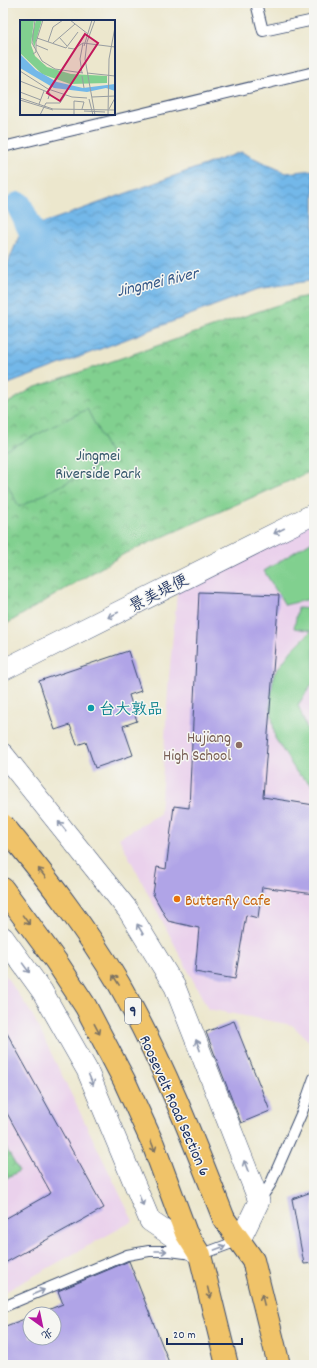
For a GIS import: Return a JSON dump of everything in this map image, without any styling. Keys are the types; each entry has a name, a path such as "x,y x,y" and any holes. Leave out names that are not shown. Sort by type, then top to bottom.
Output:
{"main road":[{"name":"Roosevelt Road Section 6","path":"3,825 43,874 88,937 119,985 156,1055 191,1132 224,1219 253,1260 279,1365"},
{"path":"3,889 56,961 86,1007 124,1080 153,1144 186,1233 200,1255 229,1362"}],"street":[{"name":"景美堤便","path":"3,670 314,514"},
{"path":"3,754 128,910 175,987 259,1201 240,1240"},
{"path":"3,937 42,991 87,1070 150,1221 200,1255"}],"lane":[{"path":"256,3 263,31 314,20"},
{"path":"3,146 314,72"},
{"path":"259,1201 270,1185 302,1112 314,1078"},
{"path":"3,1307 127,1255 150,1251 170,1251 200,1255 240,1240"}],"shaded area":[{"name":"Hujiang High School","path":"314,521 314,1046 292,1025 208,1009 119,838 160,814 169,676 178,583"},
{"path":"3,972 32,1014 133,1221 3,1293"}],"green space":[{"name":"Jingmei Riverside Park","path":"314,295 314,470 124,554 3,626 3,406 33,388 298,298"},
{"path":"87,409 113,459 19,507 3,476 3,452"},
{"path":"314,540 314,598 285,605 264,571"},
{"path":"298,608 314,609 314,681 298,705 307,729 314,739 314,786 297,773 275,738 270,702 274,674 292,650 311,631 294,628"},
{"path":"3,1143 19,1171 3,1180"}],"water":[{"name":"Jingmei River","path":"241,152 286,173 314,170 314,280 258,289 3,386 3,265 8,263 21,231"}],"building":[{"path":"199,592 279,595 263,797 314,805 314,894 262,887 258,918 246,915 235,979 195,972 199,928 168,921 153,894 157,867 166,869 174,806 189,808"},
{"name":"台大敦品","path":"128,651 141,691 129,695 137,721 123,726 133,755 95,768 86,742 77,745 70,725 55,730 39,681"},
{"path":"234,1021 270,1111 241,1123 206,1032"},
{"path":"3,1026 104,1208 3,1264 3,1220 51,1193 3,1106"},
{"path":"314,1191 314,1263 304,1264 292,1199"},
{"path":"129,1261 170,1365 8,1365 3,1352 3,1327 22,1320 22,1346 62,1346 62,1306 58,1306 63,1304 58,1291"}],"waterway":[{"path":"19,205 45,260"}],"place":[{"name":"台大敦品","path":"91,708"},
{"name":"Hujiang High School","path":"239,745"},
{"name":"Butterfly Cafe","path":"177,899"}]}
